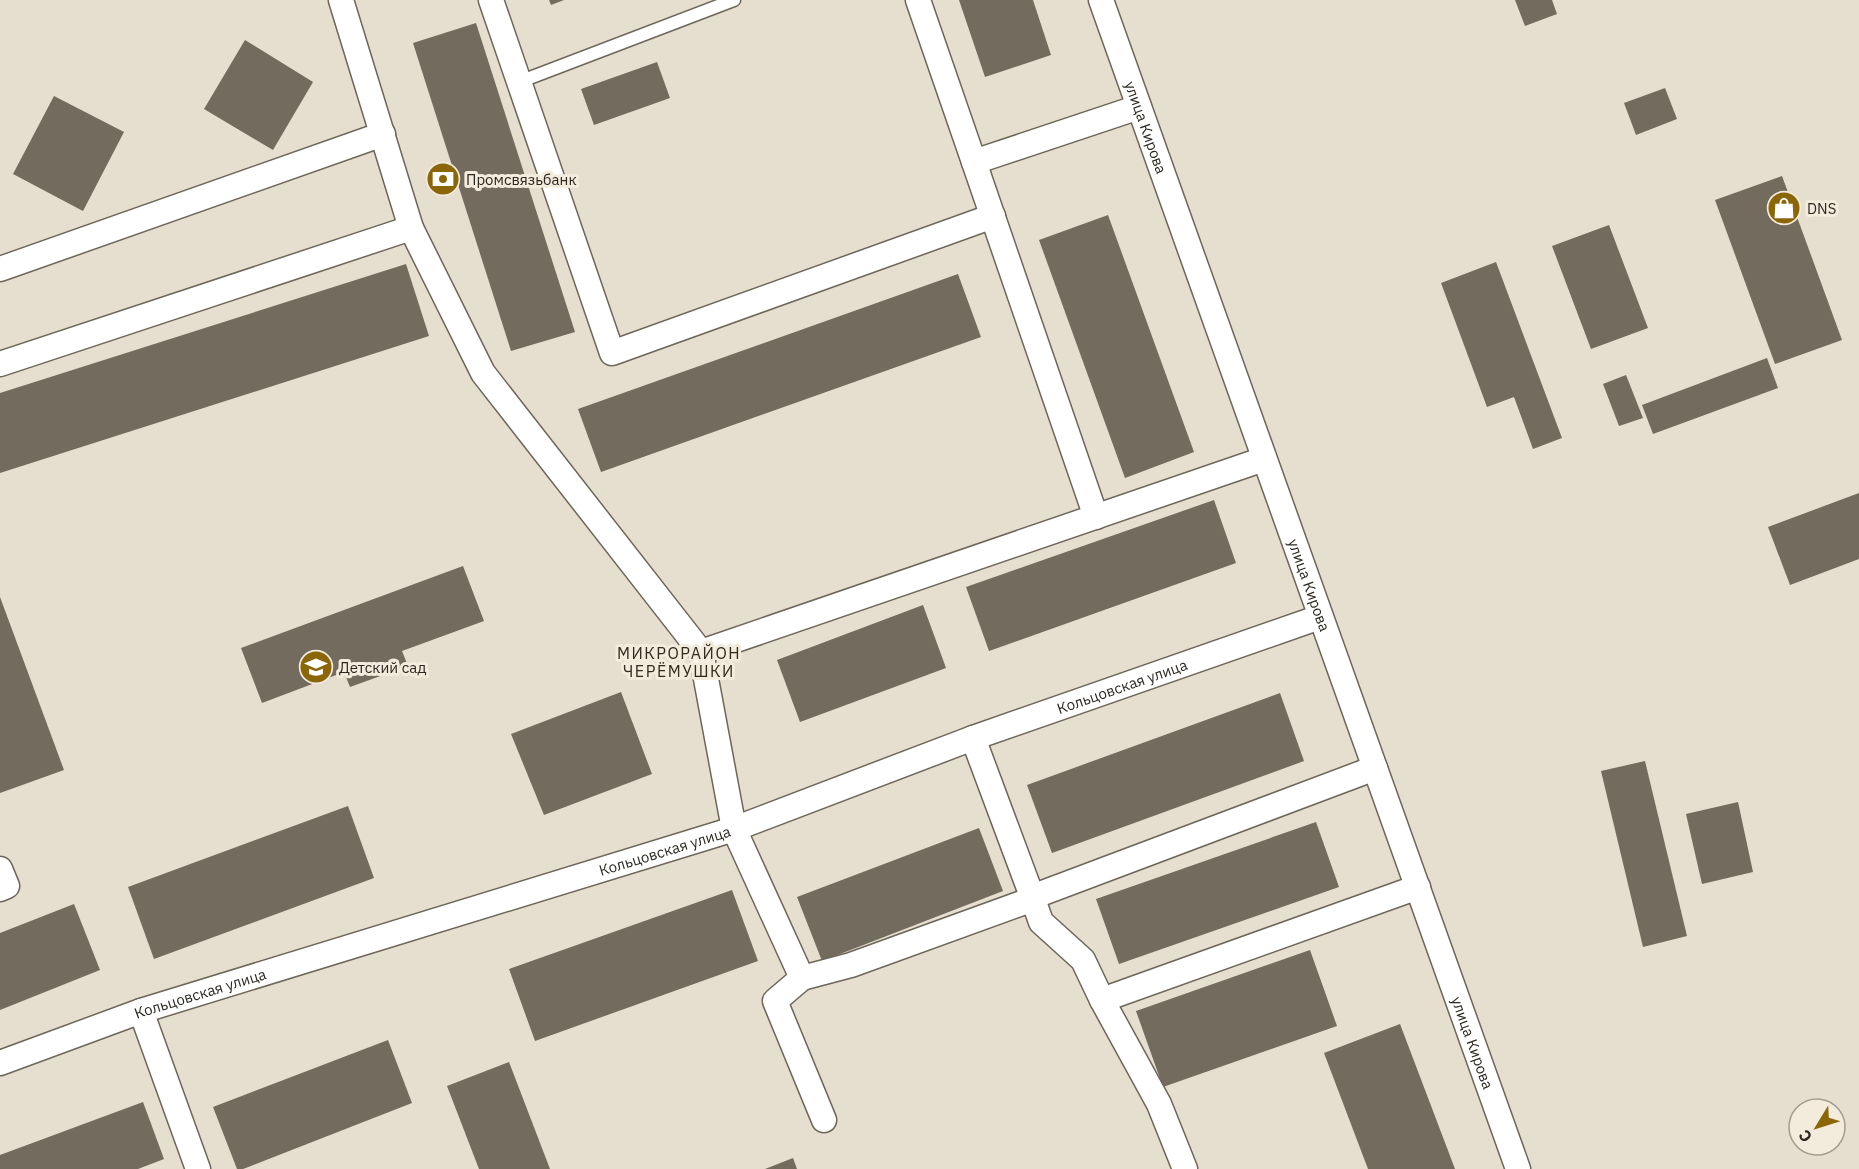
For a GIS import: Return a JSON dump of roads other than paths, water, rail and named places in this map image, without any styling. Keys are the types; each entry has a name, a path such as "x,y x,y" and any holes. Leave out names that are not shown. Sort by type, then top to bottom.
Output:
{"street":[{"path":"341,0 411,228 483,373 701,652 734,829 802,978"},
{"path":"491,0 612,353 993,216"},
{"path":"918,0 1095,517"},
{"name":"улица Кирова","path":"1101,0 1518,1169"},
{"path":"974,162 1139,107"},
{"path":"0,269 382,134"},
{"path":"0,364 411,228"},
{"path":"701,652 1264,459"},
{"name":"Кольцовская улица","path":"0,1063 141,1011 734,829 973,738 1320,617"},
{"path":"973,738 1041,922 1083,960 1102,1000 1159,1104 1185,1169"},
{"path":"824,1120 775,1001 802,978 851,965 1375,768"},
{"path":"0,869 7,886 0,889"},
{"path":"1102,1000 1418,887"},
{"path":"141,1011 198,1169"}],"lane":[{"path":"519,82 734,0"}],"place":[{"name":"Промсвязьбанк","path":"443,179"},
{"name":"DNS","path":"1784,208"},
{"name":"Детский сад","path":"316,667"}],"district":[{"name":"МИКРОРАЙОН ЧЕРЁМУШКИ","path":"679,662"}]}
